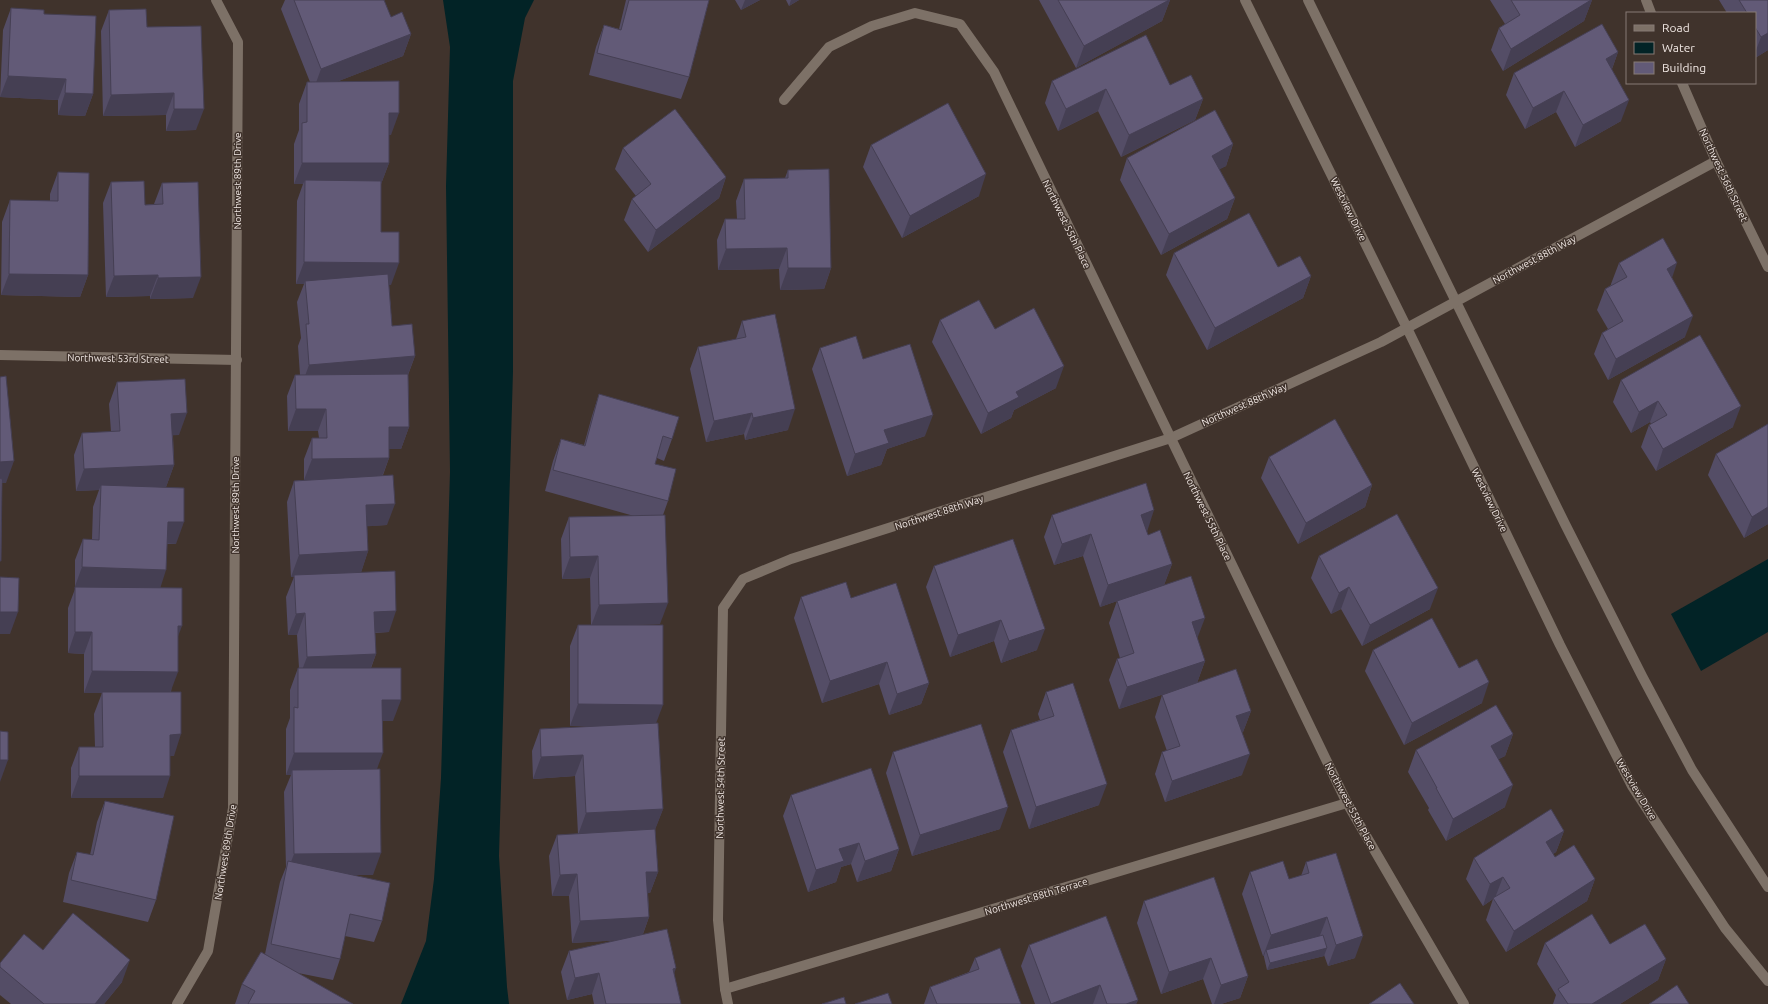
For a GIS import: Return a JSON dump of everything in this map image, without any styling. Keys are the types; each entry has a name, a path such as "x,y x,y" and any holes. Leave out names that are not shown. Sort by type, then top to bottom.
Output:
{"street":[{"name":"Northwest 89th Drive","path":"177,1004 208,951 233,808 238,42 216,0"},
{"name":"Westview Drive","path":"1245,0 1407,328 1560,645 1632,786 1725,928 1768,982"},
{"path":"1308,0 1565,524 1642,676 1692,770 1768,887"},
{"path":"1646,0 1651,12"},
{"name":"Northwest 55th Place","path":"784,100 829,47 872,26 915,13 960,24 994,72 1347,803 1464,1004"},
{"name":"Northwest 56th Street","path":"1682,84 1716,161 1768,267"},
{"name":"Northwest 88th Way","path":"743,579 791,559 1170,438 1381,342 1716,161"},
{"name":"Northwest 53rd Street","path":"0,355 237,360"},
{"name":"Northwest 54th Street","path":"728,1004 725,989 718,920 723,608 743,579"},
{"name":"Northwest 88th Terrace","path":"725,989 1347,803"}],"water":[{"path":"443,0 534,0 525,18 513,81 513,371 499,856 509,1004 401,1004 426,941 434,879 441,778 450,472 446,186 450,47"},
{"path":"1768,559 1768,632 1701,671 1671,614"}],"building":[{"path":"294,0 384,0 391,17 402,12 411,34 321,69"},
{"path":"629,0 709,0 689,77 597,53 604,25 621,30"},
{"path":"1058,0 1169,0 1084,46"},
{"path":"1511,0 1591,0 1511,49 1499,28 1520,15"},
{"path":"1739,0 1768,0 1768,33 1761,37 1756,29 1756,12 1746,12"},
{"path":"11,8 44,10 44,14 96,16 93,94 65,93 66,79 8,76"},
{"path":"146,9 147,27 201,26 204,109 174,109 174,93 111,95 109,10"},
{"path":"1602,24 1618,52 1606,59 1629,100 1583,125 1564,91 1533,108 1514,73"},
{"path":"1146,35 1170,85 1191,75 1203,99 1129,135 1106,89 1066,109 1052,81"},
{"path":"399,81 399,113 389,113 389,163 302,163 302,123 307,122 307,82"},
{"path":"948,103 986,174 910,216 871,145"},
{"path":"675,109 726,177 656,230 632,199 651,184 623,148"},
{"path":"1215,110 1233,144 1212,156 1235,198 1169,234 1127,158"},
{"path":"829,169 831,268 788,268 787,248 726,249 725,219 745,219 744,179 788,178 788,170"},
{"path":"58,172 89,173 88,275 9,274 10,200 58,201"},
{"path":"305,180 381,181 381,232 399,232 399,263 304,262"},
{"path":"144,181 145,205 163,204 162,183 198,182 201,277 158,278 158,275 114,276 111,182"},
{"path":"1249,213 1278,267 1300,256 1311,276 1215,328 1174,253"},
{"path":"1663,238 1677,263 1667,269 1693,316 1616,359 1602,333 1623,321 1605,289 1627,277 1619,263"},
{"path":"388,274 392,326 412,324 415,356 309,365 306,324 309,324 305,281"},
{"path":"979,300 995,329 1034,308 1064,366 1016,392 1019,397 988,413 940,320"},
{"path":"775,314 795,409 753,418 752,413 714,421 698,347 746,337 742,321"},
{"path":"1700,335 1741,406 1663,449 1649,425 1667,415 1658,401 1639,412 1621,380"},
{"path":"856,336 863,359 910,344 933,415 884,430 889,443 855,454 820,348"},
{"path":"408,374 409,427 389,427 389,458 312,459 312,438 327,438 326,409 296,409 295,375"},
{"path":"6,376 14,461 0,462 0,377"},
{"path":"185,379 187,413 171,414 174,465 84,469 82,433 120,431 117,382"},
{"path":"599,394 679,417 672,439 663,436 655,464 676,469 668,501 553,470 561,439 585,446"},
{"path":"1335,419 1372,485 1306,523 1269,457"},
{"path":"1768,424 1768,507 1752,517 1716,454"},
{"path":"393,475 395,504 366,505 368,551 299,555 294,481"},
{"path":"0,478 2,479 1,561 0,561"},
{"path":"1146,483 1154,510 1141,515 1148,535 1160,530 1172,564 1108,585 1091,534 1062,544 1052,515"},
{"path":"101,485 184,488 184,522 168,522 166,570 82,567 83,539 99,540"},
{"path":"1397,514 1438,588 1370,625 1349,587 1339,593 1319,556"},
{"path":"665,515 668,603 599,605 598,556 570,557 569,517"},
{"path":"1013,539 1045,629 1009,641 1001,620 958,635 934,566"},
{"path":"395,571 396,611 374,612 376,654 307,657 305,613 296,614 294,575"},
{"path":"1191,576 1205,618 1192,622 1205,661 1127,687 1117,659 1134,653 1117,601"},
{"path":"0,577 19,578 18,612 0,612"},
{"path":"846,582 851,598 896,583 929,683 897,694 887,662 830,681 801,597"},
{"path":"75,587 182,588 182,626 178,626 178,672 92,671 92,632 75,632"},
{"path":"1432,618 1459,668 1477,659 1489,682 1412,723 1373,650"},
{"path":"578,625 663,625 663,705 578,704"},
{"path":"298,668 401,668 401,700 382,700 383,753 294,753 294,707 298,708"},
{"path":"1236,669 1251,711 1236,716 1250,754 1172,781 1162,752 1180,746 1162,695"},
{"path":"1073,683 1107,784 1036,807 1011,730 1054,716 1046,692"},
{"path":"102,692 181,692 181,734 170,735 170,776 79,776 79,747 103,747"},
{"path":"1496,705 1513,734 1491,746 1513,785 1453,819 1416,750"},
{"path":"658,723 663,809 586,813 583,755 541,757 540,729"},
{"path":"981,724 1008,807 920,835 893,752"},
{"path":"0,731 8,732 8,760 0,760"},
{"path":"871,768 899,849 865,861 859,843 839,849 844,861 816,870 791,795"},
{"path":"380,769 381,853 294,854 292,770"},
{"path":"105,801 174,816 156,900 71,880 77,852 93,855"},
{"path":"1551,809 1564,831 1546,842 1555,857 1574,845 1595,879 1514,931 1493,898 1510,888 1503,877 1490,884 1474,858"},
{"path":"655,829 658,872 646,872 649,917 580,921 577,874 560,875 557,835"},
{"path":"1336,853 1363,936 1336,945 1327,917 1271,935 1250,872 1283,861 1289,879 1309,873 1306,862"},
{"path":"288,861 390,883 382,921 350,914 340,959 271,944"},
{"path":"1214,877 1248,976 1221,985 1211,958 1169,972 1144,901"},
{"path":"73,913 130,960 95,1004 44,1004 0,967 0,963 24,934 43,950"},
{"path":"1592,914 1610,944 1645,924 1666,959 1592,1004 1568,1004 1558,989 1569,982 1545,943"},
{"path":"1106,916 1138,1000 1126,1004 1107,1004 1100,985 1051,1004 1029,945"},
{"path":"667,929 676,968 673,969 681,1004 606,1004 599,973 575,978 569,951"},
{"path":"1323,935 1327,948 1270,963 1266,950"},
{"path":"1000,948 1021,1004 937,1004 930,987 979,969 975,958"},
{"path":"261,952 353,1004 248,1004 255,991 242,984"},
{"path":"1400,983 1414,1004 1369,1004"},
{"path":"1677,985 1689,1004 1649,1004"},
{"path":"888,993 892,1004 855,1004"},
{"path":"844,997 846,1004 822,1004"}]}
